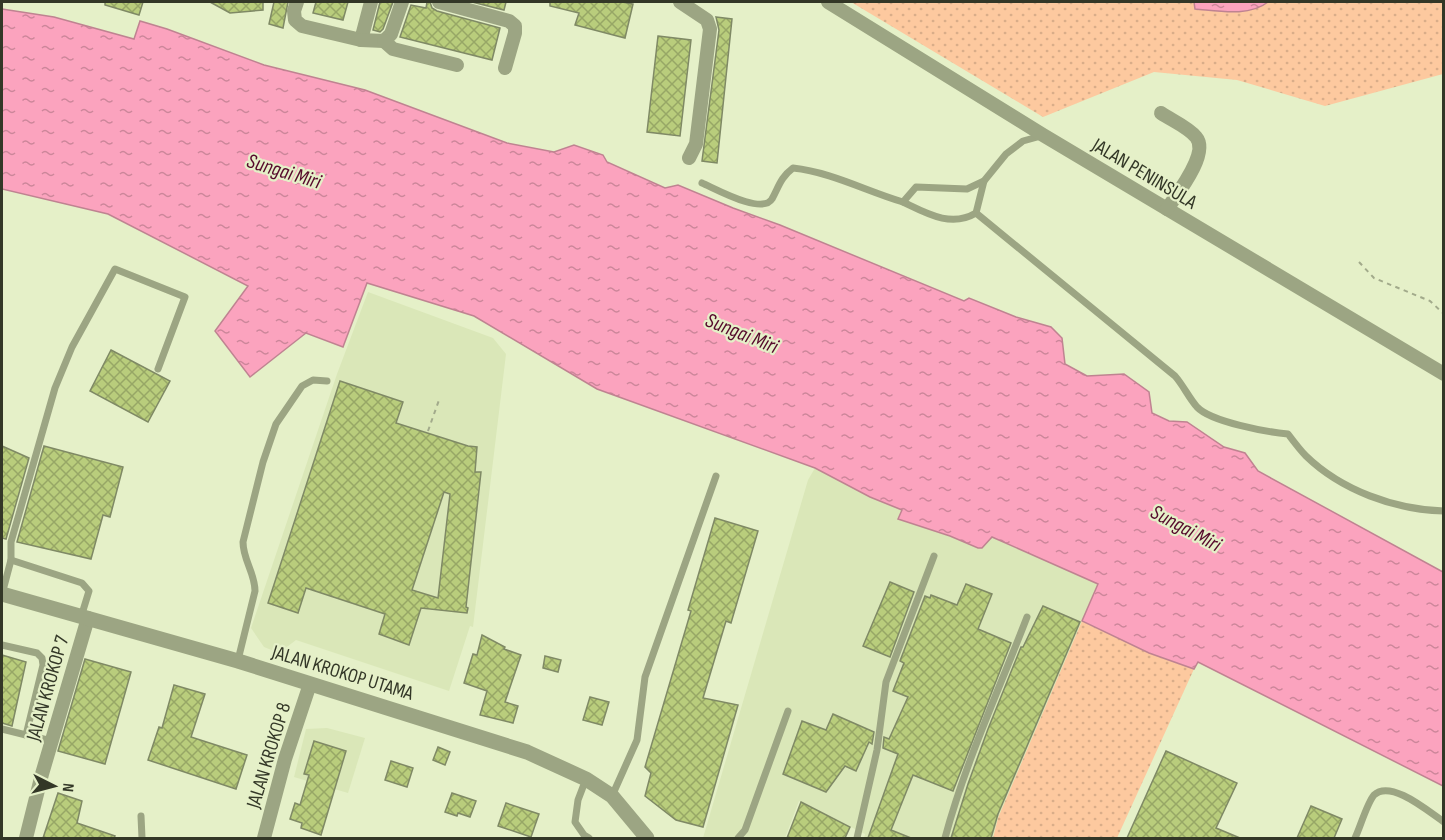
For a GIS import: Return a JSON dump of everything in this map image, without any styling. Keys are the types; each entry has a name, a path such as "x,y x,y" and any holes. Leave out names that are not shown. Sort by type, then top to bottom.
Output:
{"street":[{"path":"297,2 294,11 295,20 302,26 361,40 384,41 393,49 458,65"},
{"path":"361,40 371,2"},
{"path":"384,41 391,34 402,2"},
{"path":"439,2 509,21 515,26 505,68"},
{"path":"680,2 707,20 710,28 696,144 689,158"},
{"name":"JALAN PENINSULA","path":"828,2 1043,135 1443,374"},
{"path":"1161,113 1196,136 1201,153 1167,209"},
{"name":"JALAN KROKOP UTAMA","path":"2,594 238,662 527,752 586,779 612,796 647,838"},
{"name":"JALAN KROKOP 7","path":"26,838 85,617"},
{"name":"JALAN KROKOP 8","path":"264,838 285,759 310,684"}],"lane":[{"path":"702,183 750,204 763,206 770,202 783,175 793,168 836,178 903,202 930,215 948,220 965,220 976,213 984,181 1006,154 1023,141 1043,135"},
{"path":"903,202 916,187 967,189 984,181"},
{"path":"976,213 1175,376 1197,407 1207,415 1261,431 1288,434 1306,456 1327,473 1365,495 1420,511 1443,511"},
{"path":"2,594 11,560 11,542 55,388 72,347 115,269 185,297 159,369"},
{"path":"238,662 255,591 255,580 243,552 243,542 263,462 276,423 302,386 313,380 327,381"},
{"path":"612,796 637,740 645,676 716,476"},
{"path":"857,838 877,750 886,682 934,556"},
{"path":"11,560 82,583 89,591 85,617"},
{"path":"945,838 952,811 1027,617"},
{"path":"2,645 37,653 42,658 26,735"},
{"path":"738,838 745,830 788,711"},
{"path":"2,729 52,741"},
{"path":"586,779 578,800 575,822 589,838"},
{"path":"1355,838 1373,796 1381,791 1391,791 1409,798 1443,822"},
{"path":"141,816 142,838"}],"path":[{"path":"1359,262 1374,278 1430,301 1443,314"},
{"path":"428,431 439,400"}],"shaded area":[{"path":"851,2 1443,2 1443,74 1325,106 1237,80 1154,72 1043,117"},
{"path":"368,292 493,338 506,354 473,627 470,626 449,691 296,640 279,653 264,647 251,628 337,374"},
{"path":"815,468 870,497 902,510 899,519 978,548 982,548 991,537 1098,584 998,818 993,838 864,838 865,834 799,801 785,838 703,838 808,480"},
{"path":"1082,621 1149,653 1194,669 1117,838 993,838 998,818"},
{"path":"327,728 365,738 348,793 294,777 306,729"}],"water":[{"path":"1194,2 1268,2 1252,10 1224,12 1195,9"},
{"name":"Sungai Miri","path":"2,9 54,17 134,39 140,21 264,65 365,90 507,143 554,152 574,145 603,155 607,162 665,188 678,185 964,301 969,298 1016,317 1051,327 1062,338 1065,364 1087,376 1124,374 1149,392 1152,413 1169,421 1187,422 1224,447 1245,453 1258,471 1443,572 1443,786 1198,662 1194,669 1149,653 1082,621 1098,584 992,537 982,548 978,548 898,519 902,510 870,497 815,468 597,389 474,316 367,283 343,347 306,333 250,377 215,331 248,286 108,214 2,189"}],"building":[{"path":"105,2 143,2 139,15 105,5"},
{"path":"210,2 263,2 263,10 230,13"},
{"path":"274,2 288,2 283,28 269,24"},
{"path":"316,2 348,2 343,20 313,13"},
{"path":"380,2 393,2 380,32 373,30"},
{"path":"427,2 430,2 432,8 437,11 500,28 492,60 400,37 411,5 426,8"},
{"path":"472,2 506,2 504,10"},
{"path":"550,2 633,4 625,38 575,25 579,13 550,6"},
{"path":"716,17 732,19 717,163 702,161 719,30"},
{"path":"658,36 691,40 680,136 647,132"},
{"path":"111,350 170,381 148,422 90,391"},
{"path":"340,381 403,402 396,423 477,447 475,472 481,472 467,613 421,608 409,645 379,634 385,614 306,588 298,613 268,603","holes":["444,492 450,494 438,598 412,590"]},
{"path":"2,446 29,458 6,539 2,538"},
{"path":"44,446 123,467 110,517 103,515 91,559 17,542"},
{"path":"715,518 758,531 731,623 726,621 703,698 738,705 703,827 676,820 645,796 651,773 645,767 691,611 688,610"},
{"path":"890,582 914,592 890,657 863,646"},
{"path":"966,584 992,594 978,629 1011,643 953,791 913,775 891,830 911,838 868,838 898,754 883,748 884,737 889,739 908,697 893,691 904,663 900,661 925,596 930,598 931,595 957,605"},
{"path":"1043,606 1080,622 998,814 991,838 951,838 988,729 1021,647"},
{"path":"482,635 505,647 504,649 521,655 505,702 518,706 513,723 480,715 487,691 464,683 473,654 477,655"},
{"path":"2,655 26,662 12,726 2,723"},
{"path":"545,656 561,660 558,672 543,668"},
{"path":"85,659 131,672 105,764 58,751"},
{"path":"174,685 205,694 191,737 247,755 236,789 148,760 159,727 162,728"},
{"path":"590,697 609,702 602,725 583,720"},
{"path":"833,714 874,732 872,744 869,742 856,771 845,766 826,792 783,774 802,721 826,730"},
{"path":"314,741 346,751 321,835 301,828 302,823 290,819 295,803 300,805 309,775 304,774"},
{"path":"438,747 450,752 445,765 433,760"},
{"path":"1166,751 1237,783 1216,828 1240,838 1127,838"},
{"path":"391,761 413,768 407,787 385,780"},
{"path":"58,793 82,801 77,823 115,836 114,838 43,838"},
{"path":"452,793 476,801 470,817 445,812"},
{"path":"801,802 850,827 845,838 787,838"},
{"path":"506,803 539,814 531,837 498,826"},
{"path":"1311,806 1342,819 1334,838 1297,838"}]}
